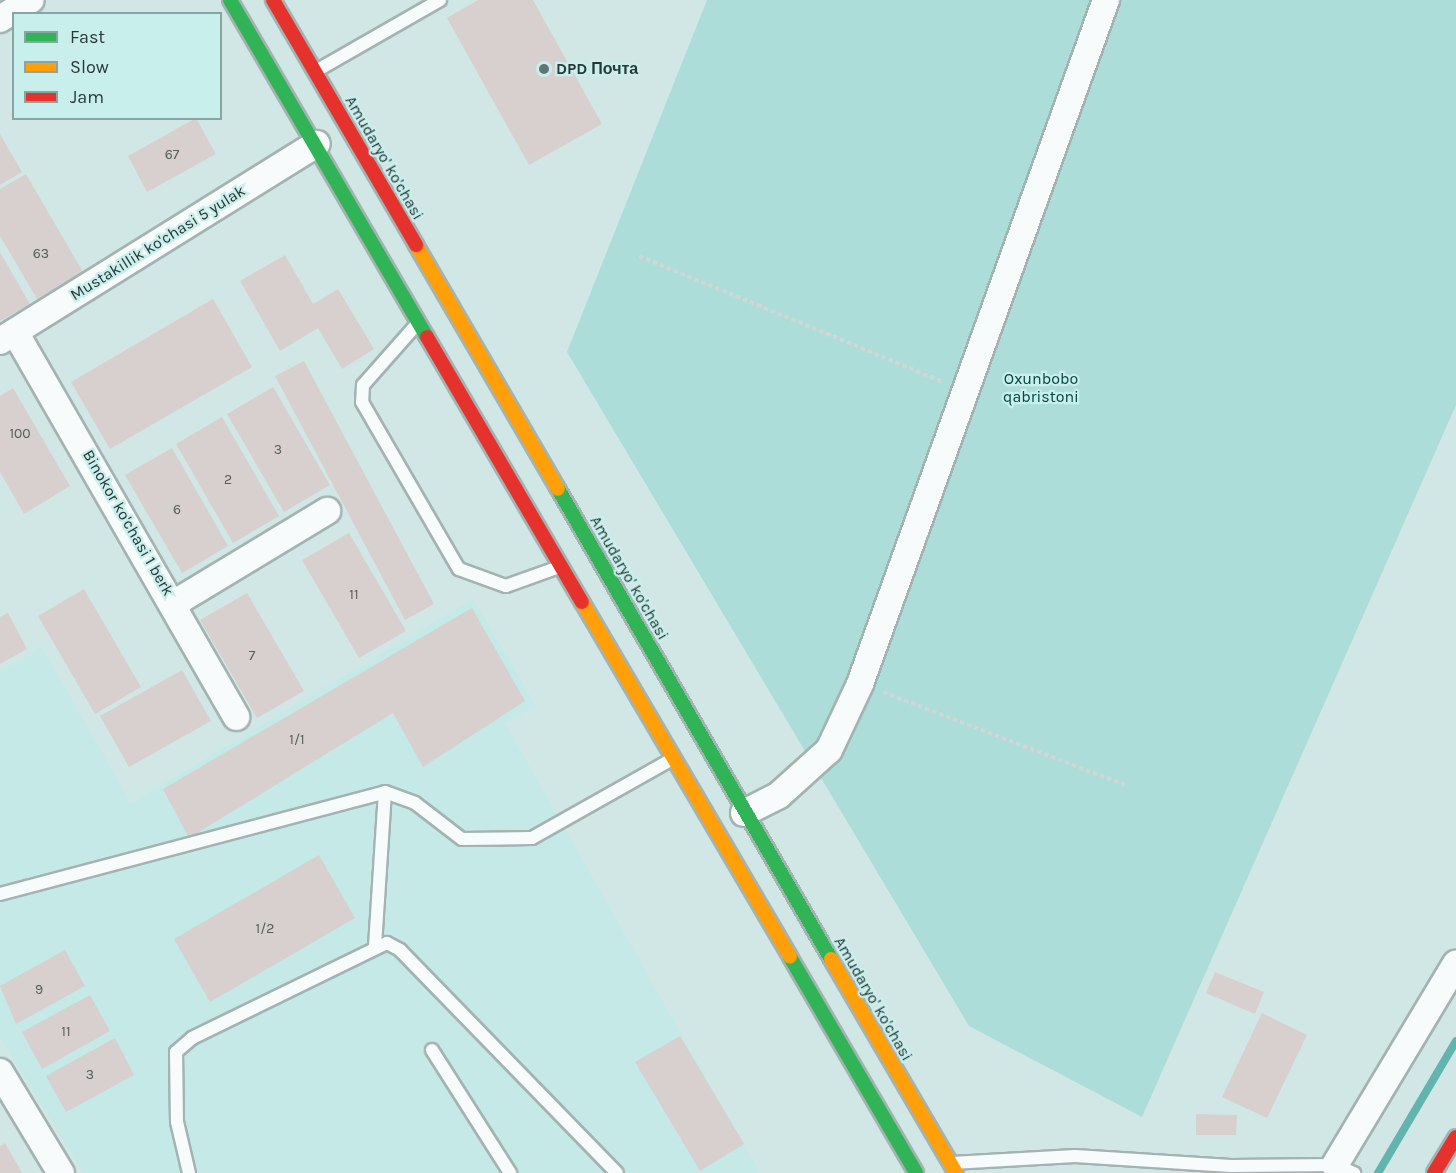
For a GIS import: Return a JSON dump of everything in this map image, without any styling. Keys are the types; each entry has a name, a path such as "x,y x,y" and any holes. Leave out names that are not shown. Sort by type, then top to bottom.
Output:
{"street":[{"path":"12,12 31,0"},
{"path":"230,0 317,144 676,757 916,1173"},
{"name":"Amudaryo' ko'chasi","path":"273,0 744,813 953,1168"},
{"path":"744,813 779,795 829,750 860,684 1106,0"},
{"name":"Mustakillik ko'chasi 5 yulak","path":"8,336 317,144"},
{"name":"Binokor ko'chasi 1 berk","path":"8,336 175,603 236,717"},
{"path":"175,603 327,511"},
{"path":"1345,1169 1456,964"},
{"path":"0,1072 61,1173"},
{"path":"1434,1173 1456,1137"}],"lane":[{"path":"315,72 440,0"},
{"path":"420,321 363,385 362,402 454,560 472,579 506,586 564,566"},
{"path":"0,894 385,792 415,803 462,839 532,838 676,757"},
{"path":"375,946 385,792"},
{"path":"189,1173 177,1122 176,1052 375,946 387,943 400,950 617,1173"},
{"path":"432,1050 510,1173"},
{"path":"953,1168 1075,1156 1231,1166 1345,1169"}],"path":[{"path":"639,256 965,392"},
{"path":"860,684 1128,786"}],"shaded area":[{"path":"473,599 536,706 505,723 760,1173 83,1173 0,1037 0,671 42,647 131,803"}],"green space":[{"name":"Oxunbobo qabristoni","path":"707,0 1456,0 1456,405 1142,1117 969,1026 567,352"}],"building":[{"path":"478,0 533,0 602,124 529,165 447,18"},
{"path":"192,120 197,120 216,154 147,192 128,156"},
{"path":"0,134 22,172 0,185"},
{"path":"26,174 83,272 37,299 0,236 0,189"},
{"path":"0,252 30,304 0,321"},
{"path":"285,255 313,304 338,289 374,349 342,369 318,328 280,351 240,281"},
{"path":"213,299 252,367 110,449 71,382"},
{"path":"304,361 434,604 405,620 275,376"},
{"path":"273,387 330,485 284,512 227,414"},
{"path":"13,388 70,486 24,514 0,472 0,396"},
{"path":"222,417 279,516 233,543 176,444"},
{"path":"172,448 228,546 182,573 125,475"},
{"path":"349,533 406,631 359,658 302,560"},
{"path":"84,589 141,687 95,714 38,616"},
{"path":"247,593 304,691 257,718 200,620"},
{"path":"472,608 525,701 423,767 393,713 189,838 163,789"},
{"path":"8,613 27,649 0,664 0,617"},
{"path":"182,670 211,721 129,767 100,716"},
{"path":"319,855 355,918 210,1002 174,939"},
{"path":"65,950 85,986 16,1024 0,986"},
{"path":"1215,972 1264,992 1255,1014 1206,993"},
{"path":"90,995 110,1031 42,1069 22,1032"},
{"path":"1262,1013 1307,1035 1267,1118 1222,1097"},
{"path":"680,1036 744,1144 700,1171 635,1062"},
{"path":"115,1038 134,1075 66,1112 46,1076"},
{"path":"1196,1114 1237,1115 1236,1135 1196,1135"},
{"path":"5,1143 22,1173 0,1173 0,1146"}],"waterway":[{"path":"1378,1173 1456,1041"}],"traffic: fast":[{"path":"230,0 427,337"},
{"path":"558,489 831,959"},
{"path":"790,957 916,1173"}],"traffic: slow":[{"path":"416,245 558,489"},
{"path":"582,602 790,957"},
{"path":"831,959 956,1173"}],"traffic: jam":[{"path":"273,0 416,245"},
{"path":"427,337 582,602"},
{"path":"1434,1173 1456,1137"}],"place":[{"name":"DPD Почта","path":"544,69"}]}
